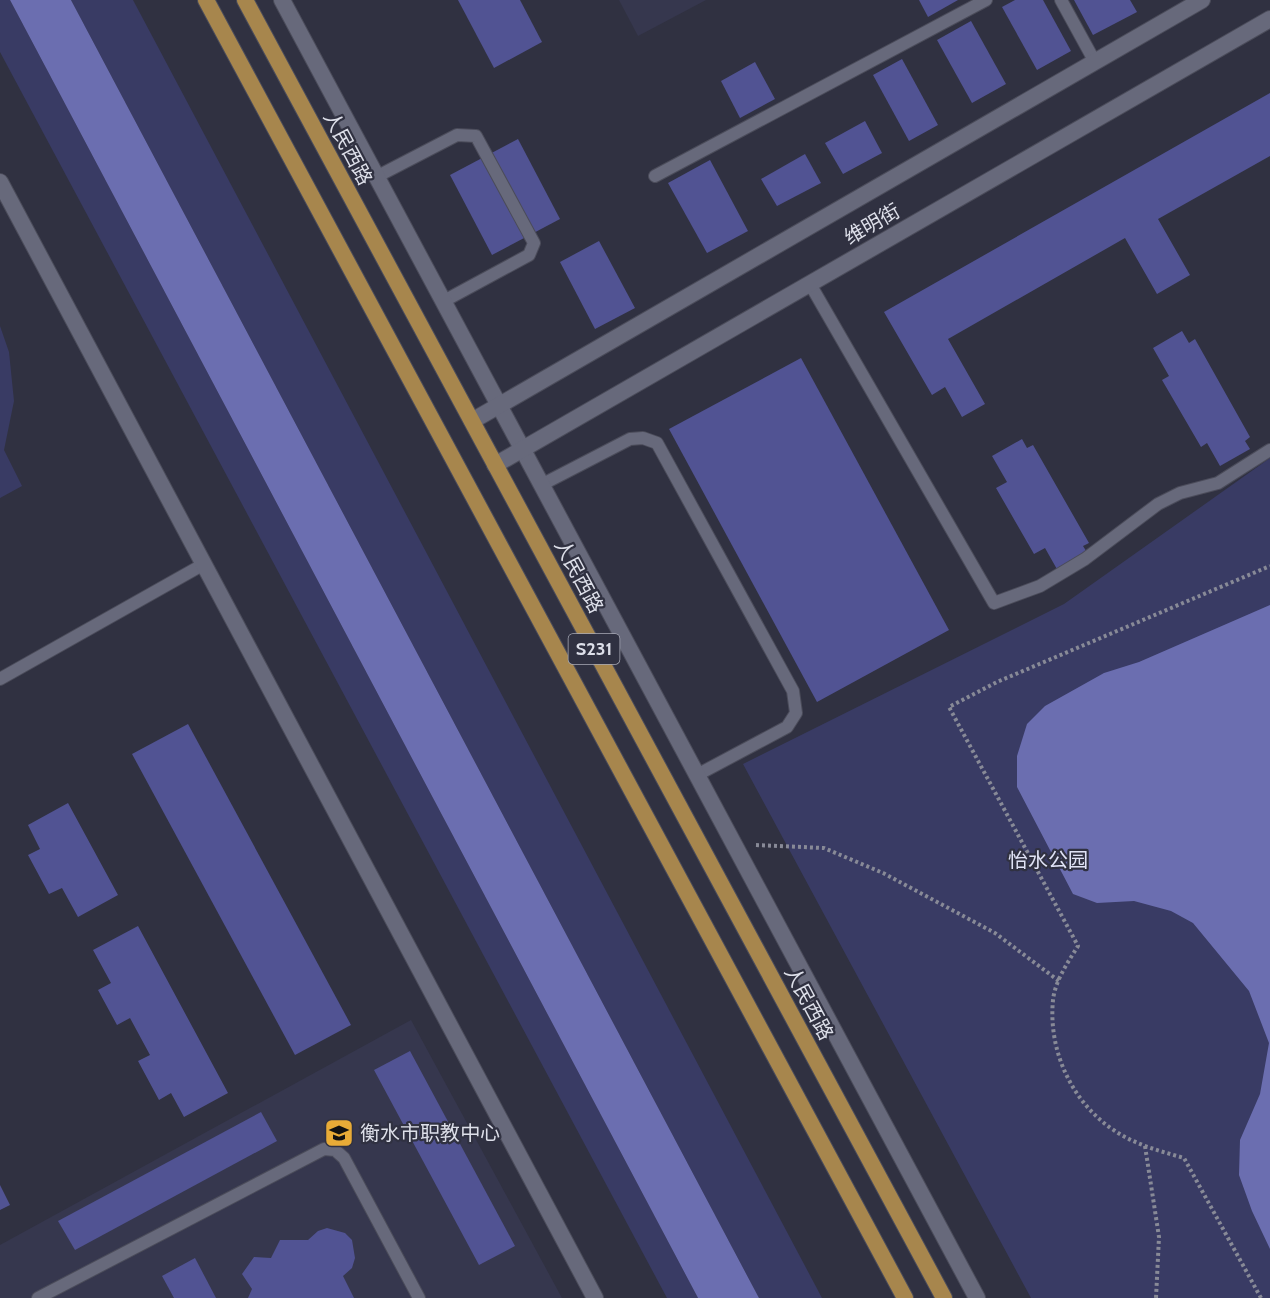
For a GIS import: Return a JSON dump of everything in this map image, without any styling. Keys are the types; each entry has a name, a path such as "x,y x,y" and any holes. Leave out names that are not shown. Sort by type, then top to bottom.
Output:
{"main road":[{"name":"S231","path":"206,0 905,1298"},
{"name":"人民西路","path":"245,0 944,1298"}],"street":[{"path":"282,0 524,448 977,1298"},
{"name":"维明街","path":"472,421 1202,0"},
{"name":"维明街","path":"495,465 1270,20"},
{"path":"0,182 595,1298"}],"lane":[{"path":"655,176 986,0"},
{"path":"1061,0 1095,62"},
{"path":"376,177 457,135 476,136 534,243 529,255 444,301"},
{"path":"810,284 994,603 1040,586 1085,559 1158,504 1180,493 1218,483 1270,450"},
{"path":"543,484 630,439 643,438 657,443 793,691 796,713 787,727 698,774"},
{"path":"0,679 204,564"},
{"path":"38,1298 324,1149 336,1150 344,1158 418,1298"}],"path":[{"path":"1261,1298 1184,1158 1145,1146 1114,1130 1086,1106 1066,1077 1054,1042 1053,999 1059,981 1078,946 949,707 997,682 1270,566"},
{"path":"734,843 824,848 883,873 995,933 1059,981"},
{"path":"1145,1146 1159,1237 1156,1298"}],"shaded area":[{"path":"10,0 71,0 759,1298 698,1298"},
{"path":"619,0 706,0 638,36"},
{"path":"1270,605 1270,1249 1252,1211 1239,1175 1240,1140 1260,1094 1269,1043 1249,991 1193,923 1171,911 1134,901 1097,903 1073,894 1017,787 1017,756 1027,724 1045,706 1104,673 1139,662"},
{"name":"衡水市职教中心","path":"411,1020 562,1298 0,1298 0,1245"}],"green space":[{"path":"0,0 10,0 698,1298 667,1298 0,52"},
{"path":"71,0 133,0 822,1298 759,1298"},
{"path":"0,326 9,352 14,401 4,450 22,486 0,498"},
{"name":"怡水公园","path":"1270,458 1270,1298 1031,1298 743,764 1064,604"}],"building":[{"path":"458,0 520,0 542,42 494,68"},
{"path":"919,0 958,0 928,17"},
{"path":"1015,0 1043,0 1071,51 1037,70 1002,7"},
{"path":"1074,0 1130,0 1137,12 1093,35"},
{"path":"971,21 1006,84 972,103 937,40"},
{"path":"902,59 938,125 909,141 873,75"},
{"path":"755,62 775,99 740,118 721,81"},
{"path":"1270,93 1270,156 1158,219 1190,275 1157,294 1125,238 948,339 985,404 962,417 945,387 932,395 884,312"},
{"path":"865,121 882,153 843,174 825,143"},
{"path":"518,139 560,219 492,255 450,175"},
{"path":"805,154 821,183 777,206 761,179"},
{"path":"710,160 748,231 707,253 668,183"},
{"path":"599,241 635,308 595,329 560,262"},
{"path":"1182,331 1189,343 1195,339 1250,437 1245,441 1250,449 1220,466 1207,443 1201,447 1162,380 1169,376 1153,348"},
{"path":"801,358 949,630 817,702 669,429"},
{"path":"1022,439 1027,448 1033,445 1089,543 1083,546 1088,554 1058,571 1045,548 1034,554 996,488 1007,482 992,456"},
{"path":"188,724 351,1025 295,1055 132,754"},
{"path":"68,803 118,895 78,917 62,888 49,894 28,855 40,849 28,825"},
{"path":"138,926 228,1093 184,1117 171,1093 159,1100 138,1061 150,1055 130,1018 117,1025 98,990 111,983 93,950"},
{"path":"410,1051 515,1246 479,1265 374,1070"},
{"path":"261,1112 277,1141 75,1250 58,1221"},
{"path":"0,1185 10,1205 0,1210"},
{"path":"327,1228 345,1233 352,1240 355,1258 352,1268 343,1276 354,1298 248,1298 252,1289 242,1274 254,1257 271,1258 280,1240 308,1240 318,1231"},
{"path":"195,1258 216,1298 174,1298 162,1276"}],"place":[{"name":"衡水市职教中心","path":"339,1133"}]}
